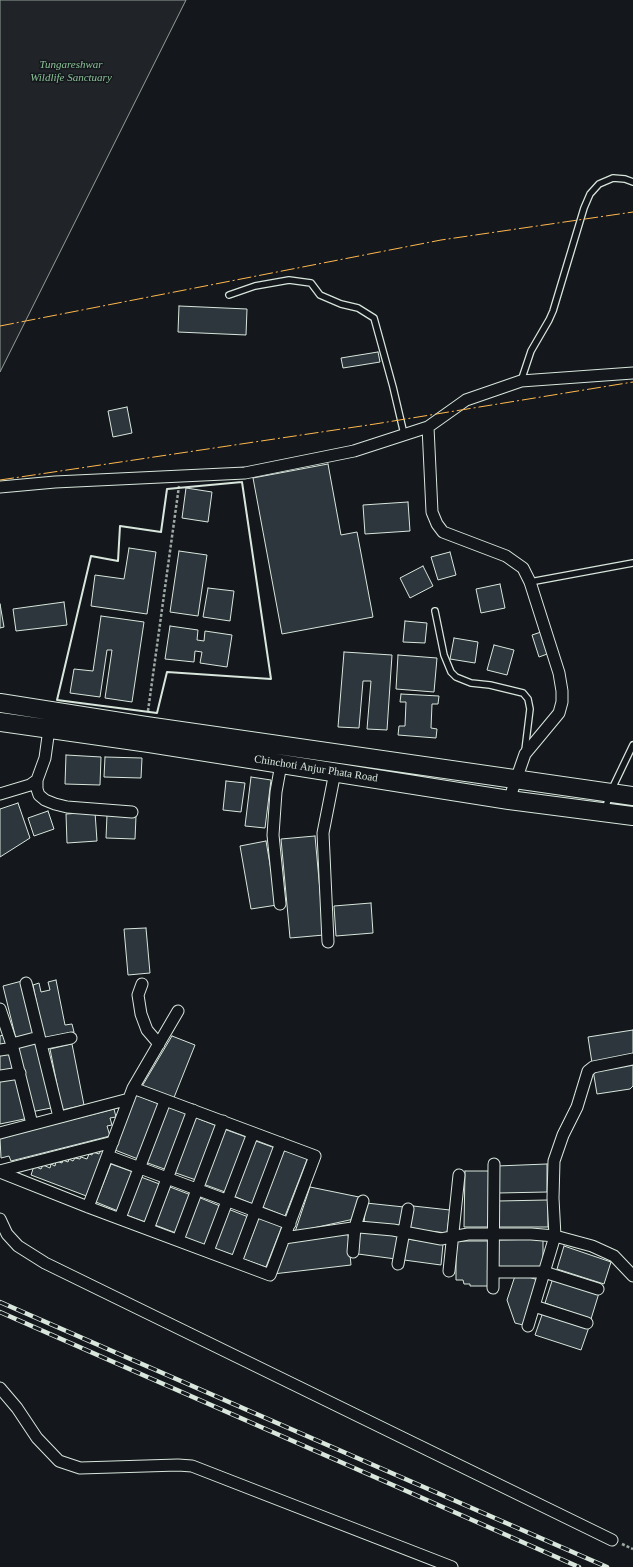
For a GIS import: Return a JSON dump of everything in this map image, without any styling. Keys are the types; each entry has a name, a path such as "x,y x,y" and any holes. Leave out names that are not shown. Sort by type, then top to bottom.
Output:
{"main road":[{"name":"Chinchoti Anjur Phata Road","path":"0,703 146,726 633,796"},
{"name":"Chinchoti Anjur Phata Road","path":"0,722 149,743 509,800 633,816"}],"street":[{"path":"0,488 55,482 246,473 354,451 428,427 466,400 521,381 633,373"},
{"path":"428,427 432,512 437,524 444,532 506,556 523,568 530,582 559,673 562,696 559,713 525,754 509,800"},
{"path":"49,729 45,758 37,780 37,789 40,796 45,800 67,807 132,812"},
{"path":"280,904 273,835 276,792 281,764"},
{"path":"328,942 323,833 335,772"},
{"path":"0,794 30,785 37,780"},
{"path":"26,983 59,1117"},
{"path":"142,984 138,995 141,1014 147,1030 159,1044"},
{"path":"0,1009 20,1073 32,1124"},
{"path":"88,1207 133,1088 178,1011"},
{"path":"0,1050 40,1040 71,1038"},
{"path":"528,1326 555,1236 553,1198 554,1161 563,1135 577,1108 588,1070 593,1067 633,1060"},
{"path":"0,1076 20,1073"},
{"path":"0,1172 88,1207 270,1275 315,1156 133,1088"},
{"path":"0,1133 129,1099"},
{"path":"120,1218 165,1100"},
{"path":"148,1229 193,1110"},
{"path":"178,1240 223,1121"},
{"path":"208,1251 252,1133"},
{"path":"0,1172 113,1142"},
{"path":"236,1262 281,1143"},
{"path":"108,1156 290,1224"},
{"path":"493,1288 494,1164"},
{"path":"449,1271 459,1175"},
{"path":"353,1252 355,1227 363,1201"},
{"path":"398,1264 408,1209"},
{"path":"0,1219 7,1234 18,1246 45,1263 612,1540"},
{"path":"284,1238 355,1227 403,1232 441,1239 468,1234 531,1234 555,1236 592,1246 614,1256 633,1276"},
{"path":"493,1272 544,1272 598,1289"},
{"path":"534,1306 587,1323"},
{"path":"0,1388 17,1408 37,1438 59,1461 80,1468 178,1465 192,1466 452,1567"}],"lane":[{"path":"521,381 531,350 553,311 584,208 590,194 599,184 613,178 625,178 633,182"},
{"path":"229,295 255,286 290,280 311,283 320,295 341,304 358,308 374,318 389,371 404,434"},
{"path":"530,582 633,563"},
{"path":"435,611 444,655 451,672 456,677 471,683 490,685 523,693 528,699 530,709 525,754"},
{"path":"604,812 610,793 633,745"}],"path":[{"path":"146,726 180,477"}],"green space":[{"name":"Tungareshwar Wildlife Sanctuary","path":"0,0 186,0 0,372"}],"building":[{"path":"179,306 247,309 246,335 178,332"},
{"path":"378,352 380,362 343,368 341,358"},
{"path":"127,407 132,433 113,437 108,411"},
{"path":"328,464 341,535 357,532 373,617 282,634 253,478"},
{"path":"186,488 212,492 208,522 182,518"},
{"path":"408,502 410,531 365,534 363,505"},
{"path":"129,548 156,552 147,614 91,606 95,575 124,579"},
{"path":"179,551 207,555 198,616 170,612"},
{"path":"450,552 456,575 438,580 431,557"},
{"path":"423,566 433,586 410,598 400,578"},
{"path":"500,584 505,608 481,613 476,589"},
{"path":"208,588 234,591 230,621 203,617"},
{"path":"64,602 67,625 16,631 13,609"},
{"path":"0,604 4,627 0,628"},
{"path":"101,616 144,622 132,702 105,698 112,650 107,650 100,697 70,693 74,669 93,671"},
{"path":"405,621 427,623 425,643 403,642"},
{"path":"170,626 198,630 197,640 204,641 205,631 232,635 227,667 200,663 202,652 195,651 194,662 165,659"},
{"path":"544,631 550,653 539,657 532,635"},
{"path":"454,638 478,642 475,663 450,659"},
{"path":"494,645 514,650 507,675 487,670"},
{"path":"344,652 392,655 387,730 367,729 371,681 363,681 359,728 338,727"},
{"path":"398,655 437,658 434,692 396,689"},
{"path":"401,694 439,696 438,704 432,704 431,728 437,729 436,738 398,735 399,726 405,726 406,702 400,702"},
{"path":"66,755 101,757 100,785 65,784"},
{"path":"105,757 142,758 141,778 104,777"},
{"path":"251,777 271,780 265,828 245,826"},
{"path":"226,781 245,783 241,812 223,810"},
{"path":"18,803 30,838 0,857 0,809"},
{"path":"48,811 54,829 34,836 28,818"},
{"path":"95,812 97,841 67,843 66,814"},
{"path":"107,815 136,816 135,839 106,838"},
{"path":"315,836 324,935 290,938 281,839"},
{"path":"266,841 277,905 251,909 240,846"},
{"path":"371,903 373,933 336,936 334,906"},
{"path":"146,928 150,973 128,975 124,929"},
{"path":"56,980 65,1025 72,1024 74,1032 44,1038 33,985 39,983 41,992 50,990 48,982"},
{"path":"22,981 35,1034 16,1039 3,986"},
{"path":"633,1030 633,1056 592,1063 588,1037"},
{"path":"3,1035 6,1043 0,1045 0,1036"},
{"path":"172,1036 195,1045 173,1100 141,1088"},
{"path":"39,1042 51,1108 31,1112 18,1045"},
{"path":"72,1044 84,1105 62,1110 50,1049"},
{"path":"13,1053 17,1070 0,1073 0,1055"},
{"path":"633,1064 633,1086 630,1089 597,1094 593,1070"},
{"path":"16,1078 29,1118 0,1124 0,1081"},
{"path":"136,1095 159,1104 138,1159 115,1150"},
{"path":"166,1106 189,1115 167,1170 145,1162"},
{"path":"114,1109 116,1117 110,1118 112,1125 107,1126 110,1136 11,1161 9,1156 1,1158 0,1138"},
{"path":"194,1117 217,1126 196,1180 173,1172"},
{"path":"224,1129 246,1137 225,1192 203,1184"},
{"path":"253,1140 275,1148 253,1204 231,1195"},
{"path":"282,1148 308,1157 285,1216 260,1206"},
{"path":"101,1150 106,1152 89,1197 31,1175 34,1166 41,1169 43,1165 50,1168 51,1164 55,1166 56,1161 62,1163 63,1160 68,1162 69,1159 73,1161 75,1158 80,1159 81,1157 87,1159 89,1154 92,1155 93,1152 99,1154"},
{"path":"111,1164 133,1172 118,1211 96,1202"},
{"path":"547,1164 547,1192 498,1193 497,1166"},
{"path":"465,1171 491,1171 490,1227 464,1227"},
{"path":"141,1177 162,1185 148,1223 126,1215"},
{"path":"170,1187 191,1195 176,1233 155,1225"},
{"path":"310,1187 359,1197 354,1219 295,1232"},
{"path":"198,1197 220,1206 205,1245 183,1237"},
{"path":"548,1200 548,1227 498,1227 498,1201"},
{"path":"366,1203 404,1207 402,1227 364,1223"},
{"path":"413,1206 450,1210 447,1233 410,1229"},
{"path":"228,1209 251,1218 236,1256 213,1248"},
{"path":"259,1217 282,1226 266,1267 243,1259"},
{"path":"360,1231 399,1236 396,1259 358,1254"},
{"path":"348,1234 351,1265 273,1274 287,1242"},
{"path":"407,1239 443,1244 441,1265 404,1260"},
{"path":"543,1239 543,1269 496,1269 496,1240"},
{"path":"456,1241 489,1241 489,1286 470,1286 470,1284 464,1284 463,1280 456,1280"},
{"path":"564,1246 611,1262 604,1284 557,1269"},
{"path":"516,1273 538,1280 523,1325 515,1323 507,1300"},
{"path":"553,1278 599,1293 591,1319 545,1303"},
{"path":"543,1312 589,1327 581,1350 535,1335"}],"railway":[{"path":"0,1302 607,1567"},
{"path":"0,1312 579,1567"}],"wall":[{"path":"242,482 271,679 167,672 157,713 57,700 91,556 118,561 120,526 161,532 167,489 242,482"}],"power":[{"path":"0,326 441,240 633,212"},
{"path":"0,480 375,424 633,382"}]}
